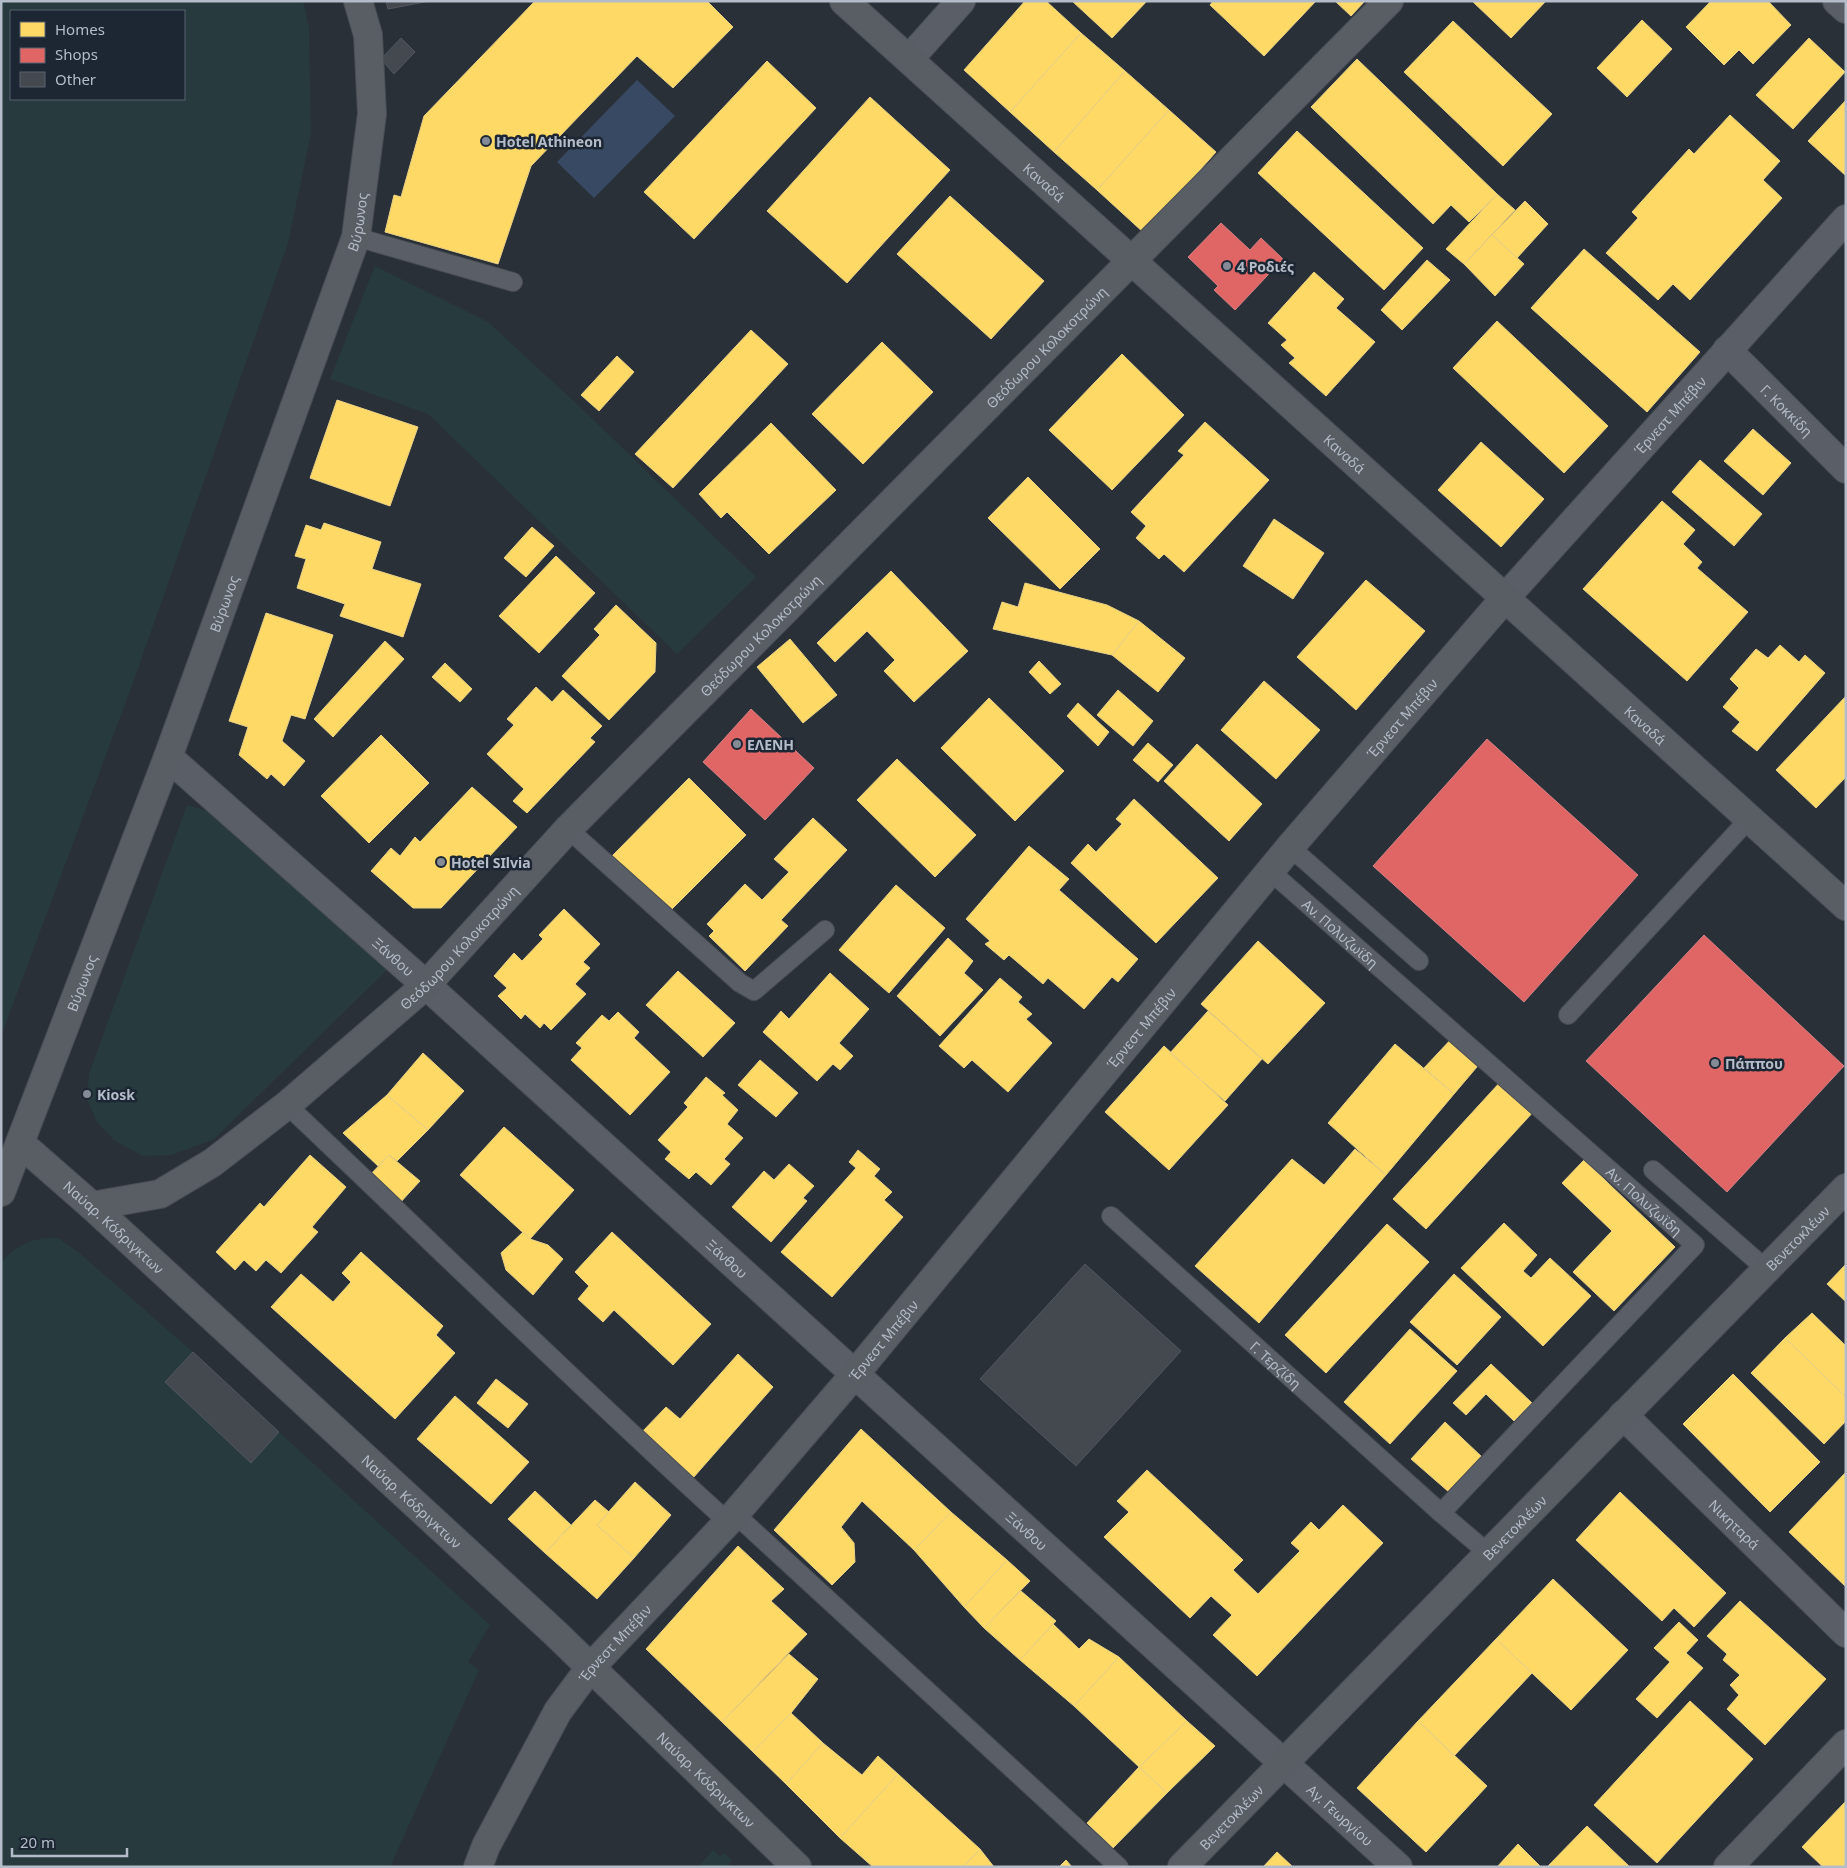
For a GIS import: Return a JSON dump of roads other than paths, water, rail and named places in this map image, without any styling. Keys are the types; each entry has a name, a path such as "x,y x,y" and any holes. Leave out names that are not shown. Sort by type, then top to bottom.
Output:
{"street":[{"name":"Βύρωνος","path":"1,1192 168,757 356,238 372,114 368,35 358,1"},
{"name":"Καναδά","path":"844,1 1846,906"},
{"path":"909,59 960,1"},
{"name":"Θεόδωρου Κολοκοτρώνη","path":"92,1206 160,1194 212,1163 287,1105 426,985 568,829 1389,1"},
{"path":"1838,1 1846,9"},
{"name":"Έρνεστ Μπέβιν","path":"478,1867 486,1846 558,1711 590,1668 731,1518 854,1375 1290,846 1505,598 1846,219"},
{"name":"Γ. Κοκκίδη","path":"1728,350 1846,469"},
{"name":"Ξάνθου","path":"168,757 426,985 1282,1764"},
{"name":"Ναύαρ. Κόδριγκτων","path":"20,1142 92,1206 590,1668 797,1867"},
{"name":"Βενετοκλέων","path":"1182,1867 1846,1188"},
{"name":"Νικηταρά","path":"1623,1415 1846,1633"},
{"path":"1728,1867 1846,1744"},
{"name":"Αγ. Γεωργίου","path":"1282,1764 1398,1867"}],"lane":[{"path":"356,238 513,282"},
{"path":"1568,1015 1749,819"},
{"path":"568,829 740,983 754,991 825,930"},
{"path":"1290,846 1419,961"},
{"name":"Αν. Πολυζωϊδη","path":"1270,871 1695,1245 1441,1513"},
{"path":"287,1105 539,1344 619,1423 731,1518 1119,1867"},
{"path":"1653,1170 1766,1269"},
{"name":"Γ. Τερζίδη","path":"1111,1216 1441,1513"},
{"path":"1441,1513 1488,1553"}],"water":[{"path":"637,80 675,116 594,198 557,162"}],"place":[{"name":"Hotel Athineon","path":"486,141"},
{"name":"4 Ροδιές","path":"1227,266"},
{"name":"ΕΛΕΝΗ","path":"737,744"},
{"name":"Hotel SIlvia","path":"441,862"},
{"name":"Πάππου","path":"1715,1063"},
{"name":"Kiosk","path":"87,1094"}]}
